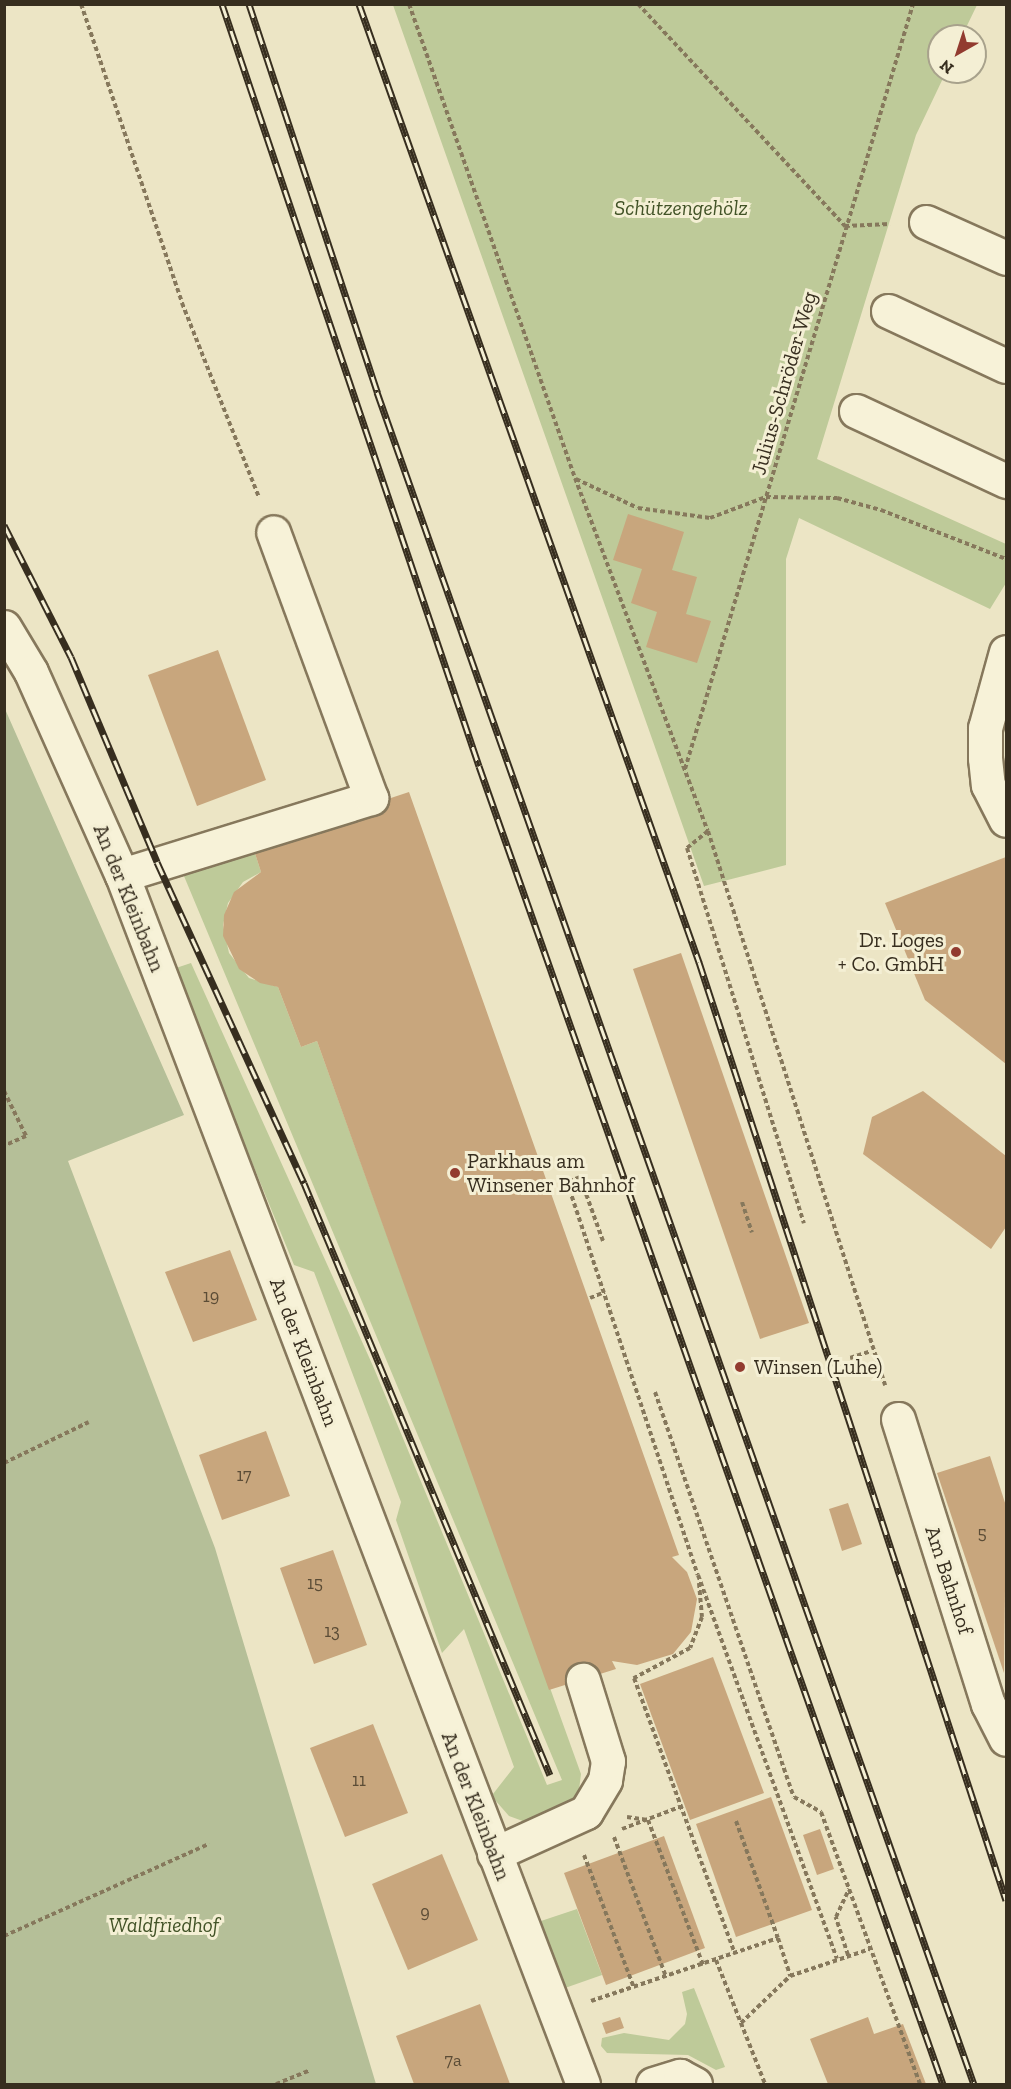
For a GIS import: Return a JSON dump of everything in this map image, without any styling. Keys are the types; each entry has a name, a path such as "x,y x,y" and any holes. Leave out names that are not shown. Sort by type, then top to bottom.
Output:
{"street":[{"path":"927,222 1006,258"},
{"path":"888,311 1006,366"},
{"path":"856,411 1006,481"},
{"path":"122,875 372,798 273,532"},
{"name":"An der Kleinbahn","path":"4,627 31,672 122,875 583,2085"},
{"path":"1006,652 986,728 985,758 988,785 1006,820"},
{"name":"Am Bahnhof","path":"898,1419 988,1704 1006,1738"},
{"path":"494,1854 594,1824 608,1761 583,1680"},
{"path":"658,2084 680,2076 695,2085"}],"path":[{"path":"81,4 182,303 273,532"},
{"path":"409,4 575,478 708,831 871,1351 898,1419"},
{"path":"638,4 845,226"},
{"name":"Julius-Schröder-Weg","path":"684,770 913,4"},
{"path":"575,478 638,508 710,518 766,497 837,498 881,510 1006,560"},
{"path":"708,831 687,848 804,1223"},
{"path":"4,1090 26,1136 4,1146"},
{"path":"603,1241 580,1177 567,1182 698,1575 837,1959"},
{"path":"742,1202 752,1232"},
{"path":"590,1298 605,1292"},
{"path":"850,1358 871,1351"},
{"path":"655,1392 794,1797 821,1812 920,2085"},
{"path":"4,1463 89,1422"},
{"path":"698,1575 702,1617 690,1648 634,1678 735,1954"},
{"path":"594,1824 612,1832 680,1807"},
{"path":"594,1824 648,1820"},
{"path":"648,1820 703,1965"},
{"path":"736,1821 790,1976"},
{"path":"612,1832 666,1977"},
{"path":"4,1936 209,1844"},
{"path":"580,1845 634,1988"},
{"path":"848,1955 836,1917 849,1889"},
{"path":"555,2013 778,1938"},
{"path":"741,2023 790,1976 870,1949"},
{"path":"716,1960 765,2085"},
{"path":"276,2085 308,2071"}],"green space":[{"name":"Schützengehölz","path":"393,5 977,5 968,24 927,24 927,84 940,84 916,135 817,459 1006,544 1006,583 990,609 799,518 786,559 786,865 704,886"},
{"name":"Waldfriedhof","path":"5,709 184,1115 68,1161 215,1548 376,2084 5,2084"},
{"path":"252,844 261,872 243,882 228,903 223,925 229,953 249,978 278,987 301,1047 317,1041 581,1774 578,1798 531,1824 509,1816 495,1800 493,1794 514,1767 464,1629 442,1653 396,1520 401,1502 314,1272 294,1265 173,969 191,963 373,1366 547,1785 562,1780 176,857"},
{"path":"577,1909 602,1975 565,1988 541,1921"},
{"path":"694,1988 725,2067 716,2070 688,2055 607,2053 601,2046 602,2038 624,2033 669,2040 685,2024 687,2014 682,1992"}],"building":[{"path":"628,514 684,532 672,570 697,577 686,614 711,621 697,663 646,647 657,612 631,603 642,569 613,560"},
{"path":"218,650 266,780 197,806 148,675"},
{"name":"Parkhaus am Winsener Bahnhof","path":"409,792 679,1555 672,1557 687,1572 697,1599 691,1632 673,1654 637,1665 612,1661 616,1669 549,1690 317,1041 301,1047 278,987 260,983 239,969 223,936 224,915 234,892 261,872 252,844"},
{"name":"Dr. Loges + Co. GmbH","path":"1006,857 1006,1064 925,1000 885,903"},
{"path":"681,953 809,1323 760,1339 633,969"},
{"path":"923,1091 1006,1156 1006,1227 991,1249 863,1154 872,1117"},
{"path":"230,1250 257,1320 193,1342 165,1272"},
{"path":"266,1431 290,1496 222,1520 199,1455"},
{"path":"990,1456 1006,1506 1004,1673 937,1473"},
{"path":"848,1503 862,1544 842,1551 829,1509"},
{"path":"333,1550 367,1645 314,1664 280,1568"},
{"path":"713,1657 764,1793 690,1820 640,1684"},
{"path":"373,1724 408,1813 345,1837 310,1748"},
{"path":"771,1797 812,1910 736,1937 696,1824"},
{"path":"820,1829 834,1869 817,1875 803,1835"},
{"path":"664,1836 705,1948 606,1985 564,1873"},
{"path":"442,1854 478,1940 408,1970 372,1884"},
{"path":"480,2004 510,2084 414,2084 396,2036"},
{"path":"620,2017 624,2028 606,2034 602,2023"},
{"path":"868,2017 874,2034 903,2024 926,2084 828,2084 810,2039"}],"railway":[{"path":"222,4 479,766 943,2084"},
{"path":"249,4 377,392 974,2084"},
{"path":"359,4 699,962 1006,1900"},
{"path":"4,525 71,657 157,862 304,1183 550,1775"}],"place":[{"name":"Dr. Loges + Co. GmbH","path":"956,952"},
{"name":"Parkhaus am Winsener Bahnhof","path":"455,1173"},
{"name":"Winsen (Luhe)","path":"740,1367"}]}
